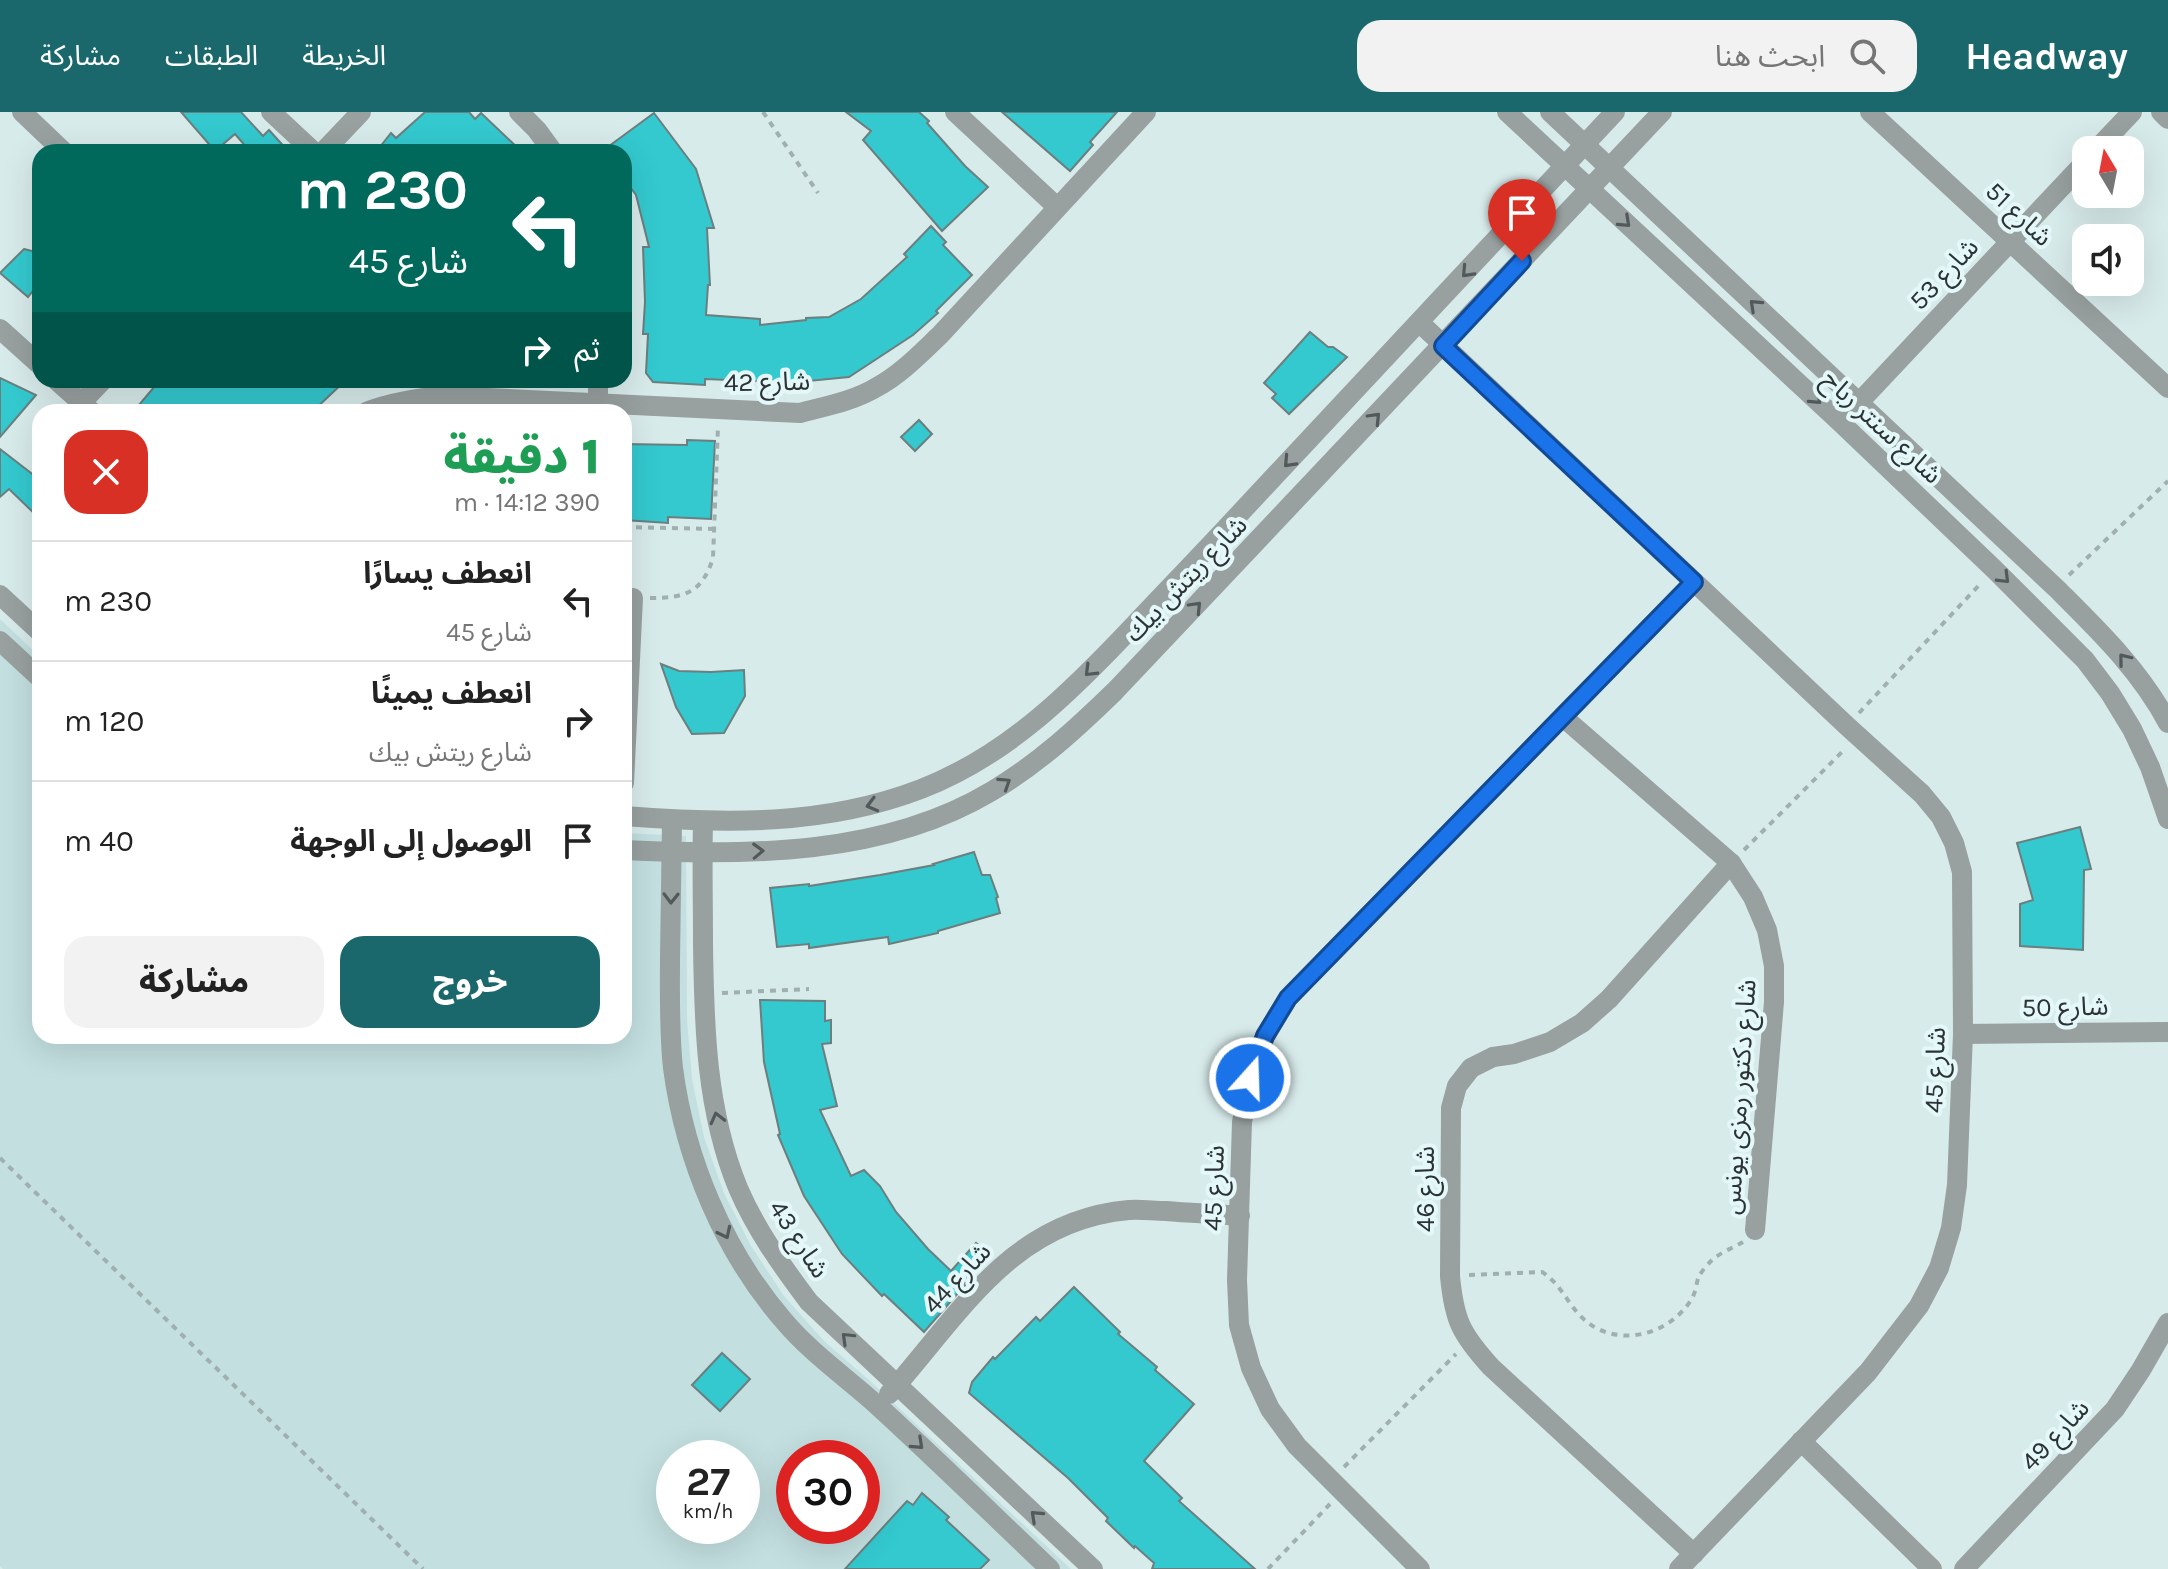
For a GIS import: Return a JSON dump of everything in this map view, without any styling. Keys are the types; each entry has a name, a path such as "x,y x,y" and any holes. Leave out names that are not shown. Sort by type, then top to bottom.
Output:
{"street":[{"path":"22,112 56,144"},
{"path":"271,112 305,144"},
{"path":"331,144 361,112"},
{"path":"519,112 547,144"},
{"path":"955,112 1057,207"},
{"name":"شارع 42","path":"632,405 800,413 840,403 878,387 940,335 1146,112"},
{"name":"شارع سنتر رباح","path":"1507,112 1840,422 2085,660 2132,729 2150,767 2168,819"},
{"name":"شارع سنتر رباح","path":"1550,112 2056,588 2111,643 2141,680 2168,723"},
{"name":"شارع ريتش بيك","path":"632,817 703,821 788,820 834,814 879,803 937,782 1005,745 1042,717 1107,654 1615,112"},
{"name":"شارع ريتش بيك","path":"632,851 702,853 780,850 881,836 937,817 990,793 1040,760 1115,691 1662,112"},
{"name":"شارع 51","path":"1870,112 2168,388"},
{"path":"2109,136 2132,112"},
{"path":"2161,112 2168,119"},
{"name":"شارع 53","path":"1840,422 2072,176"},
{"name":"شارع 45","path":"1420,323 1922,794 1941,817 1954,843 1962,872 1963,1034 1957,1185 1951,1228 1939,1268 1919,1306 1868,1372 1679,1569"},
{"path":"0,329 32,358"},
{"path":"65,388 83,404"},
{"path":"598,388 598,403"},
{"name":"شارع 42","path":"395,404 445,396 618,404"},
{"name":"شارع 45","path":"1420,1569 1297,1446 1270,1409 1251,1368 1239,1325 1237,1280 1242,1122 1250,1078 1265,1036 1288,998 1694,582"},
{"path":"0,595 32,625"},
{"path":"632,619 633,598"},
{"path":"0,641 32,671"},
{"name":"شارع دكتور رمزى يونس","path":"1563,717 1731,863 1753,897 1767,930 1774,966 1774,1002 1755,1230"},
{"path":"672,820 670,1023 673,1069 694,1160 732,1246 756,1285 785,1322 1050,1569"},
{"name":"شارع 43","path":"703,821 703,994 707,1060 713,1104 724,1147 752,1216 782,1267 809,1302 1093,1569"},
{"name":"شارع 46","path":"1694,1554 1491,1367 1468,1342 1458,1321 1450,1276 1451,1108 1457,1086 1471,1068 1493,1057 1514,1054 1550,1042 1582,1023 1609,999 1731,863"},
{"name":"شارع 50","path":"1963,1034 2168,1032"},
{"name":"شارع 44","path":"878,1406 996,1270 1025,1246 1058,1228 1093,1215 1132,1209 1240,1216"},
{"name":"شارع 49","path":"1964,1569 2108,1418 2168,1323"},
{"path":"1801,1441 1932,1569"}],"path":[{"path":"763,112 818,193"},
{"path":"633,598 681,597 697,588 708,574 713,558 718,409"},
{"path":"2056,588 2168,481"},
{"path":"632,527 714,529"},
{"path":"1731,863 1994,569"},
{"path":"703,994 809,989"},
{"path":"0,1158 423,1569"},
{"path":"1450,1276 1542,1272 1552,1278 1577,1315 1600,1330 1626,1336 1653,1332 1676,1319 1693,1298 1700,1276 1714,1258 1748,1238 1755,1230"},
{"path":"1268,1569 1336,1486 1468,1342"}],"shaded area":[{"path":"0,619 32,649 32,1044 632,1044 632,833 686,836 687,1020 692,1079 704,1137 724,1193 751,1246 784,1296 824,1341 1071,1569 3,1569 0,1566"}],"building":[{"path":"181,112 241,112 263,136 269,130 282,144 244,144 235,134 223,144 209,144"},
{"path":"425,112 469,112 475,119 481,113 514,144 382,144 391,133 396,138"},
{"path":"846,112 919,112 965,166 988,187 942,231 863,140 871,131"},
{"path":"1002,112 1117,112 1090,142 1093,145 1070,171"},
{"path":"654,113 696,169 714,228 707,228 710,285 706,315 760,319 760,325 829,317 861,299 907,257 904,254 931,226 946,242 943,245 972,275 936,311 938,313 913,335 849,377 778,384 705,379 705,385 653,382 646,373 648,334 643,334 643,247 649,247 632,190 632,144 612,144"},
{"path":"24,249 32,251 32,292 28,297 0,273"},
{"path":"1310,332 1347,357 1289,414 1272,398 1276,394 1264,383"},
{"path":"0,378 36,395 0,437"},
{"path":"153,388 338,388 320,404 140,404"},
{"path":"919,420 932,434 915,451 901,437"},
{"path":"687,440 715,441 711,519 668,517 668,523 632,521 632,444 687,445"},
{"path":"0,449 32,474 32,511 9,489 0,497"},
{"path":"661,664 679,671 744,670 745,696 724,733 692,734 676,707"},
{"path":"2080,827 2091,869 2084,870 2083,950 2020,946 2020,904 2033,900 2017,843"},
{"path":"974,852 982,875 990,875 1000,913 938,933 889,944 888,937 809,948 809,944 777,947 770,888 809,886 880,875 934,865"},
{"path":"760,1000 825,1001 825,1021 831,1020 831,1043 822,1044 837,1106 820,1110 851,1176 864,1170 880,1186 896,1212 951,1271 976,1243 988,1253 963,1281 966,1284 924,1332 884,1294 882,1296 842,1254 804,1196 778,1135 764,1062"},
{"path":"1074,1287 1120,1332 1118,1334 1194,1404 1144,1461 1182,1498 1179,1501 1255,1569 1152,1569 1154,1563 1106,1521 1108,1518 1068,1478 969,1393 972,1382 993,1357 995,1359 1036,1317 1040,1321"},
{"path":"722,1353 750,1379 720,1411 692,1385"},
{"path":"922,1493 989,1560 980,1569 845,1569 868,1544 880,1544 880,1531 907,1501 913,1505"}],"route":[{"path":"1250,1078 1265,1036 1288,998 1694,582 1443,346 1522,261"}]}
